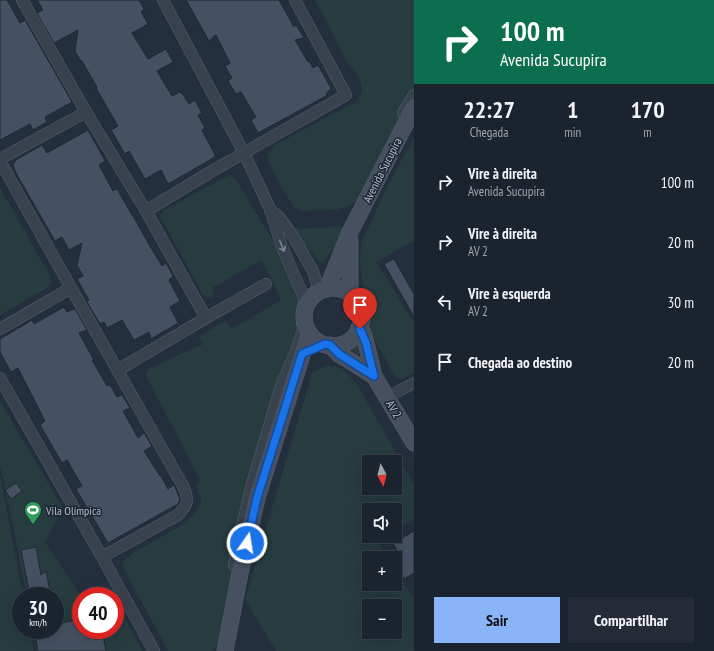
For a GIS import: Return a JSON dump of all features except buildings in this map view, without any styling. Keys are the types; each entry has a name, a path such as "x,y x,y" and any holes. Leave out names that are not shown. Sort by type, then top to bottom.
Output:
{"street":[{"path":"22,0 86,112 146,211 206,318"},
{"path":"163,0 244,153 270,209 281,244 297,282 315,295"},
{"path":"146,211 346,94 295,0"},
{"path":"358,202 414,94"},
{"name":"Avenida Sucupira","path":"315,295 350,232 414,107"},
{"path":"86,112 0,160 183,486 187,496 187,503 178,515 102,557"},
{"path":"218,651 239,540 252,484 281,386 296,351 303,329 302,314 315,295 339,289 350,294 354,298 358,303 362,315 359,328 348,341 336,345 327,345 318,342 313,338 305,326 304,312 315,295 313,271 294,238 280,219 270,209"},
{"name":"Avenida Sucupira","path":"350,232 350,294"},
{"path":"118,370 266,284"},
{"path":"0,328 71,288"},
{"name":"AV 2","path":"359,328 363,333 374,376 414,443"},
{"path":"225,651 240,572 257,498 309,333"},
{"path":"302,354 327,345"},
{"name":"AV 2","path":"327,345 374,376"},
{"path":"0,378 154,649"},
{"path":"387,397 414,383"}],"green space":[{"path":"315,0 414,0 414,95 359,200 336,210 302,211 293,207 269,163 267,156 276,144 356,102 362,92 361,83 356,73 345,58"},
{"path":"414,137 414,241 376,262 414,323 414,373 400,379 395,377 393,374 372,333 360,266 361,243 386,189"},
{"path":"231,176 237,181 273,241 302,302 302,313 219,644 213,651 168,651 123,567 123,562 133,553 187,522 202,502 196,486 201,481 146,376 147,370 204,344 198,337 226,321 231,329 281,300 262,260 212,288 214,298 203,295 160,216 164,210 226,177"},
{"path":"0,188 50,276 51,284 49,287 0,315"},
{"path":"349,226 322,264 289,227 302,229"},
{"path":"358,336 358,347 359,355 349,348"},
{"path":"327,365 343,369 357,384 397,455 362,455 362,495 402,495 402,464 414,485 414,519 402,526 402,503 362,503 362,543 379,543 384,551 362,551 362,591 402,591 402,580 414,599 414,651 276,651 245,599 312,373"},
{"name":"Vila Olímpica","path":"0,401 62,507 45,542 75,587 72,587 72,639 124,639 124,616 142,651 36,651 34,639 64,639 64,587 24,587 0,465"},
{"path":"0,474 21,587 12,587 12,639 32,639 34,651 0,651"}],"place":[{"name":"Vila Olímpica","path":"33,525"}],"route":[{"path":"247,543 257,498 302,354 325,344 330,345 336,352 374,376 366,343 360,329"}]}
